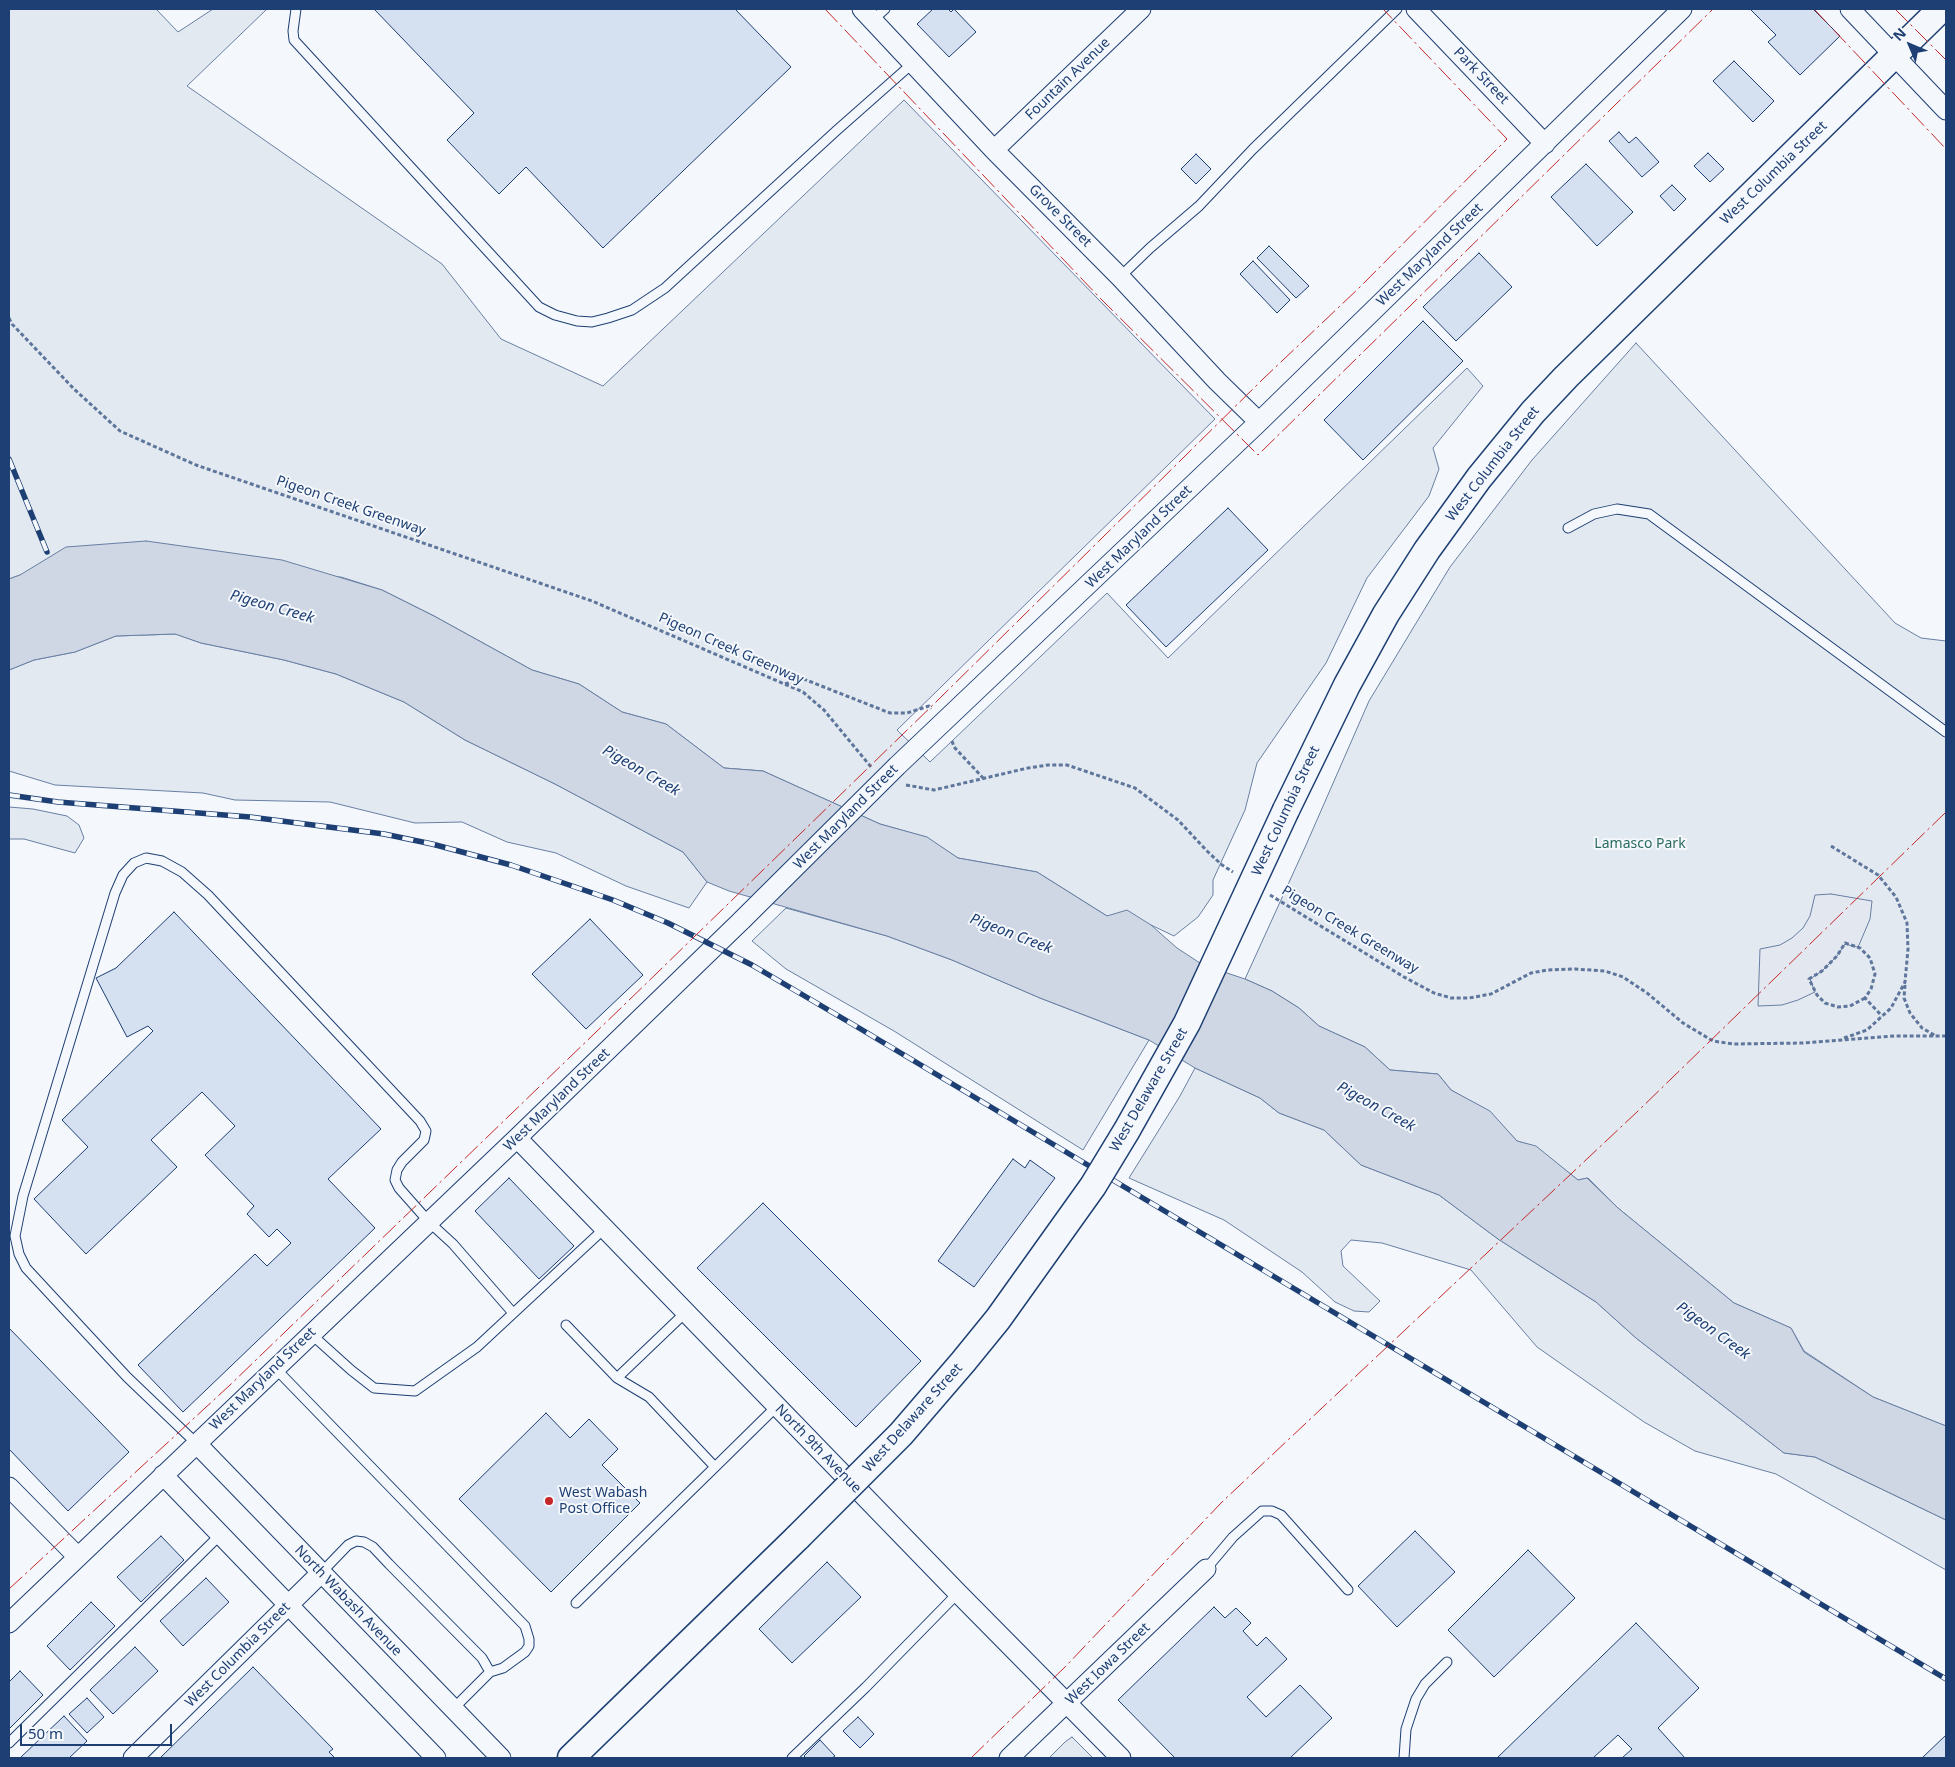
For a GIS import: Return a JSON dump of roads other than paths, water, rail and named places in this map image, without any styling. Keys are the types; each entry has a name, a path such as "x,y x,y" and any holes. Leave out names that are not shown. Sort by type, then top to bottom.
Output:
{"main road":[{"name":"West Columbia Street","path":"1187,1023 1286,810 1347,685 1386,614 1427,550 1479,478 1533,412 1572,371 1941,9"},
{"name":"West Delaware Street","path":"571,1758 798,1537 900,1434 963,1362 998,1319 1092,1186 1128,1130 1187,1023"}],"street":[{"name":"Fountain Avenue","path":"994,150 1141,9"},
{"name":"Park Street","path":"1416,9 1545,144"},
{"name":"West Maryland Street","path":"9,1623 517,1138 943,722 1259,422 1682,9"},
{"path":"1850,9 1895,54 1946,110"},
{"name":"Grove Street","path":"873,13 913,63 994,150 1120,277 1217,381 1259,422"},
{"name":"North 9th Avenue","path":"517,1138 958,1593 1121,1758"},
{"name":"North Wabash Avenue","path":"196,1443 501,1758"},
{"path":"162,1475 436,1758"},
{"path":"14,1495 78,1557"},
{"name":"West Iowa Street","path":"1008,1758 1067,1704 1206,1569"},
{"name":"West Columbia Street","path":"133,1758 321,1573"}],"lane":[{"path":"296,9 292,31 294,40 539,307 555,316 577,321 592,322 632,310 665,288 836,130 913,63"},
{"path":"1120,277 1150,248 1199,206 1253,149 1397,9"},
{"path":"1568,528 1594,514 1617,509 1640,511 1649,514 1946,732"},
{"path":"196,1443 127,1377 26,1268 19,1254 15,1236 23,1196 115,893 123,875 134,863 146,858 162,861 182,872 208,895 420,1121 426,1131 424,1140 396,1170 395,1180 399,1188 429,1222 453,1244 513,1313"},
{"path":"311,1334 374,1388 414,1391 477,1348 605,1228"},
{"path":"617,1378 686,1312"},
{"path":"566,1325 617,1378 650,1397 715,1467"},
{"path":"274,1368 525,1626 529,1639 529,1646 525,1652 503,1668 490,1672 453,1709"},
{"path":"576,1603 777,1406"},
{"path":"1206,1569 1241,1530 1262,1511 1272,1510 1281,1516 1348,1590"},
{"path":"9,1743 220,1535"},
{"path":"321,1573 348,1545 356,1541 364,1542 373,1547 482,1658 490,1672"},
{"path":"792,1758 866,1687 958,1593"},
{"path":"1404,1758 1406,1729 1416,1699 1425,1684 1447,1662"}],"water":[{"name":"Pigeon Creek","path":"146,541 282,560 382,590 434,616 532,670 579,684 622,712 666,724 724,768 763,771 880,824 927,837 958,858 1037,872 1107,916 1127,910 1151,925 1177,948 1203,965 1245,979 1272,991 1299,1008 1319,1026 1365,1047 1390,1070 1438,1074 1451,1090 1490,1111 1517,1141 1536,1146 1578,1180 1587,1178 1618,1208 1734,1303 1791,1328 1804,1352 1873,1397 1946,1426 1946,1520 1815,1457 1784,1453 1636,1338 1596,1302 1498,1239 1439,1195 1361,1165 1324,1130 1279,1113 1260,1098 1195,1068 1149,1040 1040,998 952,960 887,936 729,891 707,882 683,852 555,784 465,740 404,702 336,674 284,660 201,643 175,634 116,636 75,652 34,660 9,670 9,579 20,575 66,547"}],"railway":[{"path":"9,459 47,552"},
{"path":"9,795 58,802 250,817 384,834 432,844 511,865 613,900 668,923 752,965 859,1028 1946,1679"}],"place":[{"name":"West Wabash Post Office","path":"549,1501"}],"park label":[{"name":"Lamasco Park","path":"1640,844"}]}
